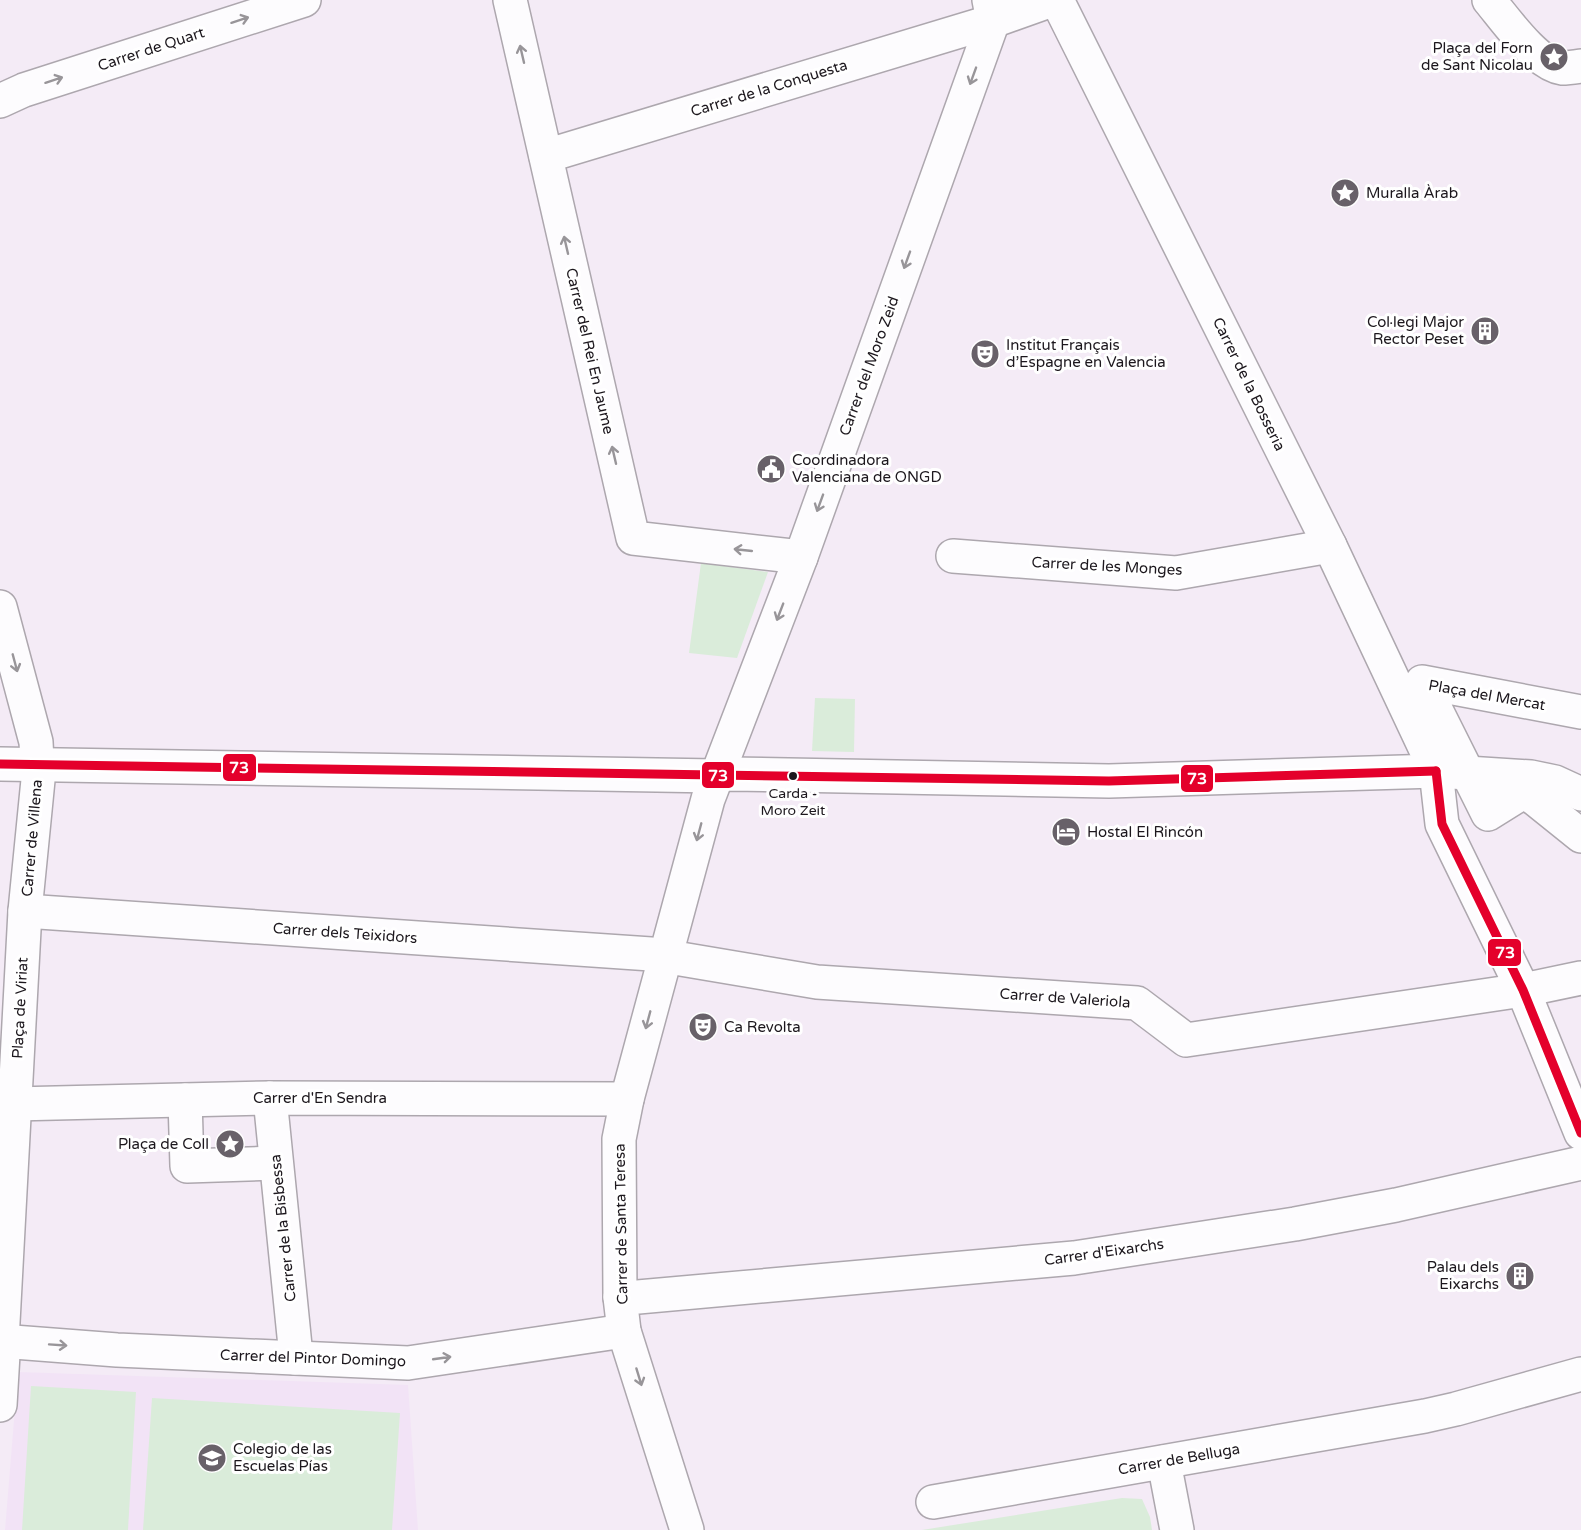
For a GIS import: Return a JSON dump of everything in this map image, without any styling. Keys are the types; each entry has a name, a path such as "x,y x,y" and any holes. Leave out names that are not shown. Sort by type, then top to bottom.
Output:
{"street":[{"name":"Carrer de Quart","path":"0,101 24,90 304,0"},
{"name":"Carrer del Rei En Jaume","path":"510,0 633,538 801,557"},
{"name":"Carrer de la Conquesta","path":"546,156 991,11 1052,0"},
{"name":"Carrer de la Bosseria","path":"1057,0 1330,546 1436,771 1442,824 1523,990 1581,1133"},
{"path":"1488,0 1546,62 1562,68 1581,66"},
{"name":"Carrer del Moro Zeid","path":"716,776 801,557 991,11"},
{"name":"Carrer de les Monges","path":"953,556 1176,573 1330,546"},
{"name":"Carrer de Villena","path":"0,607 36,742 38,780 25,911"},
{"name":"Plaça del Mercat","path":"1581,712 1422,682 1488,814 1525,791 1581,836"},
{"path":"0,764 1109,781 1436,771 1531,777 1555,782 1581,794"},
{"name":"Carrer de Santa Teresa","path":"687,1530 624,1331 620,1297 619,1139 665,955 716,776"},
{"name":"Carrer dels Teixidors","path":"25,911 665,955"},
{"name":"Plaça de Viriat","path":"14,1104 25,911"},
{"name":"Carrer de Valeriola","path":"665,955 817,982 1137,1003 1186,1040 1523,990 1581,978"},
{"name":"Carrer d'En Sendra","path":"14,1104 270,1098 627,1100"},
{"name":"Carrer de la Bisbessa","path":"270,1098 296,1346 295,1358"},
{"path":"185,1100 187,1166 276,1163"},
{"path":"0,1405 3,1354 1,1341 14,1104"},
{"name":"Carrer d'Eixarchs","path":"620,1297 1074,1258 1295,1224 1395,1205 1581,1163"},
{"name":"Carrer del Pintor Domingo","path":"1,1341 117,1350 408,1362 624,1331"},
{"name":"Carrer de Belluga","path":"933,1502 1425,1416 1581,1374"},
{"path":"1164,1462 1177,1530"}],"shaded area":[{"name":"Colegio de las Escuelas Pías","path":"18,1372 408,1385 418,1530 5,1530"}],"green space":[{"path":"701,563 768,572 737,658 689,653"},
{"path":"815,698 855,699 854,752 812,751"},
{"path":"31,1386 136,1392 128,1530 22,1530"},
{"path":"152,1398 400,1413 392,1530 143,1530"},
{"path":"1122,1498 1142,1499 1150,1517 1152,1530 922,1530"}],"transit line":[{"name":"73","path":"0,764 1109,781 1436,771"},
{"name":"73","path":"1436,771 1442,824 1523,990 1581,1133"}],"place":[{"name":"Plaça del Forn de Sant Nicolau","path":"1554,57"},
{"name":"Muralla Àrab","path":"1345,193"},
{"name":"Col·legi Major Rector Peset","path":"1485,331"},
{"name":"Institut Français d’Espagne en Valencia","path":"985,354"},
{"name":"Coordinadora Valenciana de ONGD","path":"771,469"},
{"name":"Carda - Moro Zeit","path":"793,776"},
{"name":"Hostal El Rincón","path":"1066,832"},
{"name":"Ca Revolta","path":"703,1027"},
{"name":"Plaça de Coll","path":"230,1144"},
{"name":"Palau dels Eixarchs","path":"1520,1276"},
{"name":"Colegio de las Escuelas Pías","path":"212,1458"}]}
